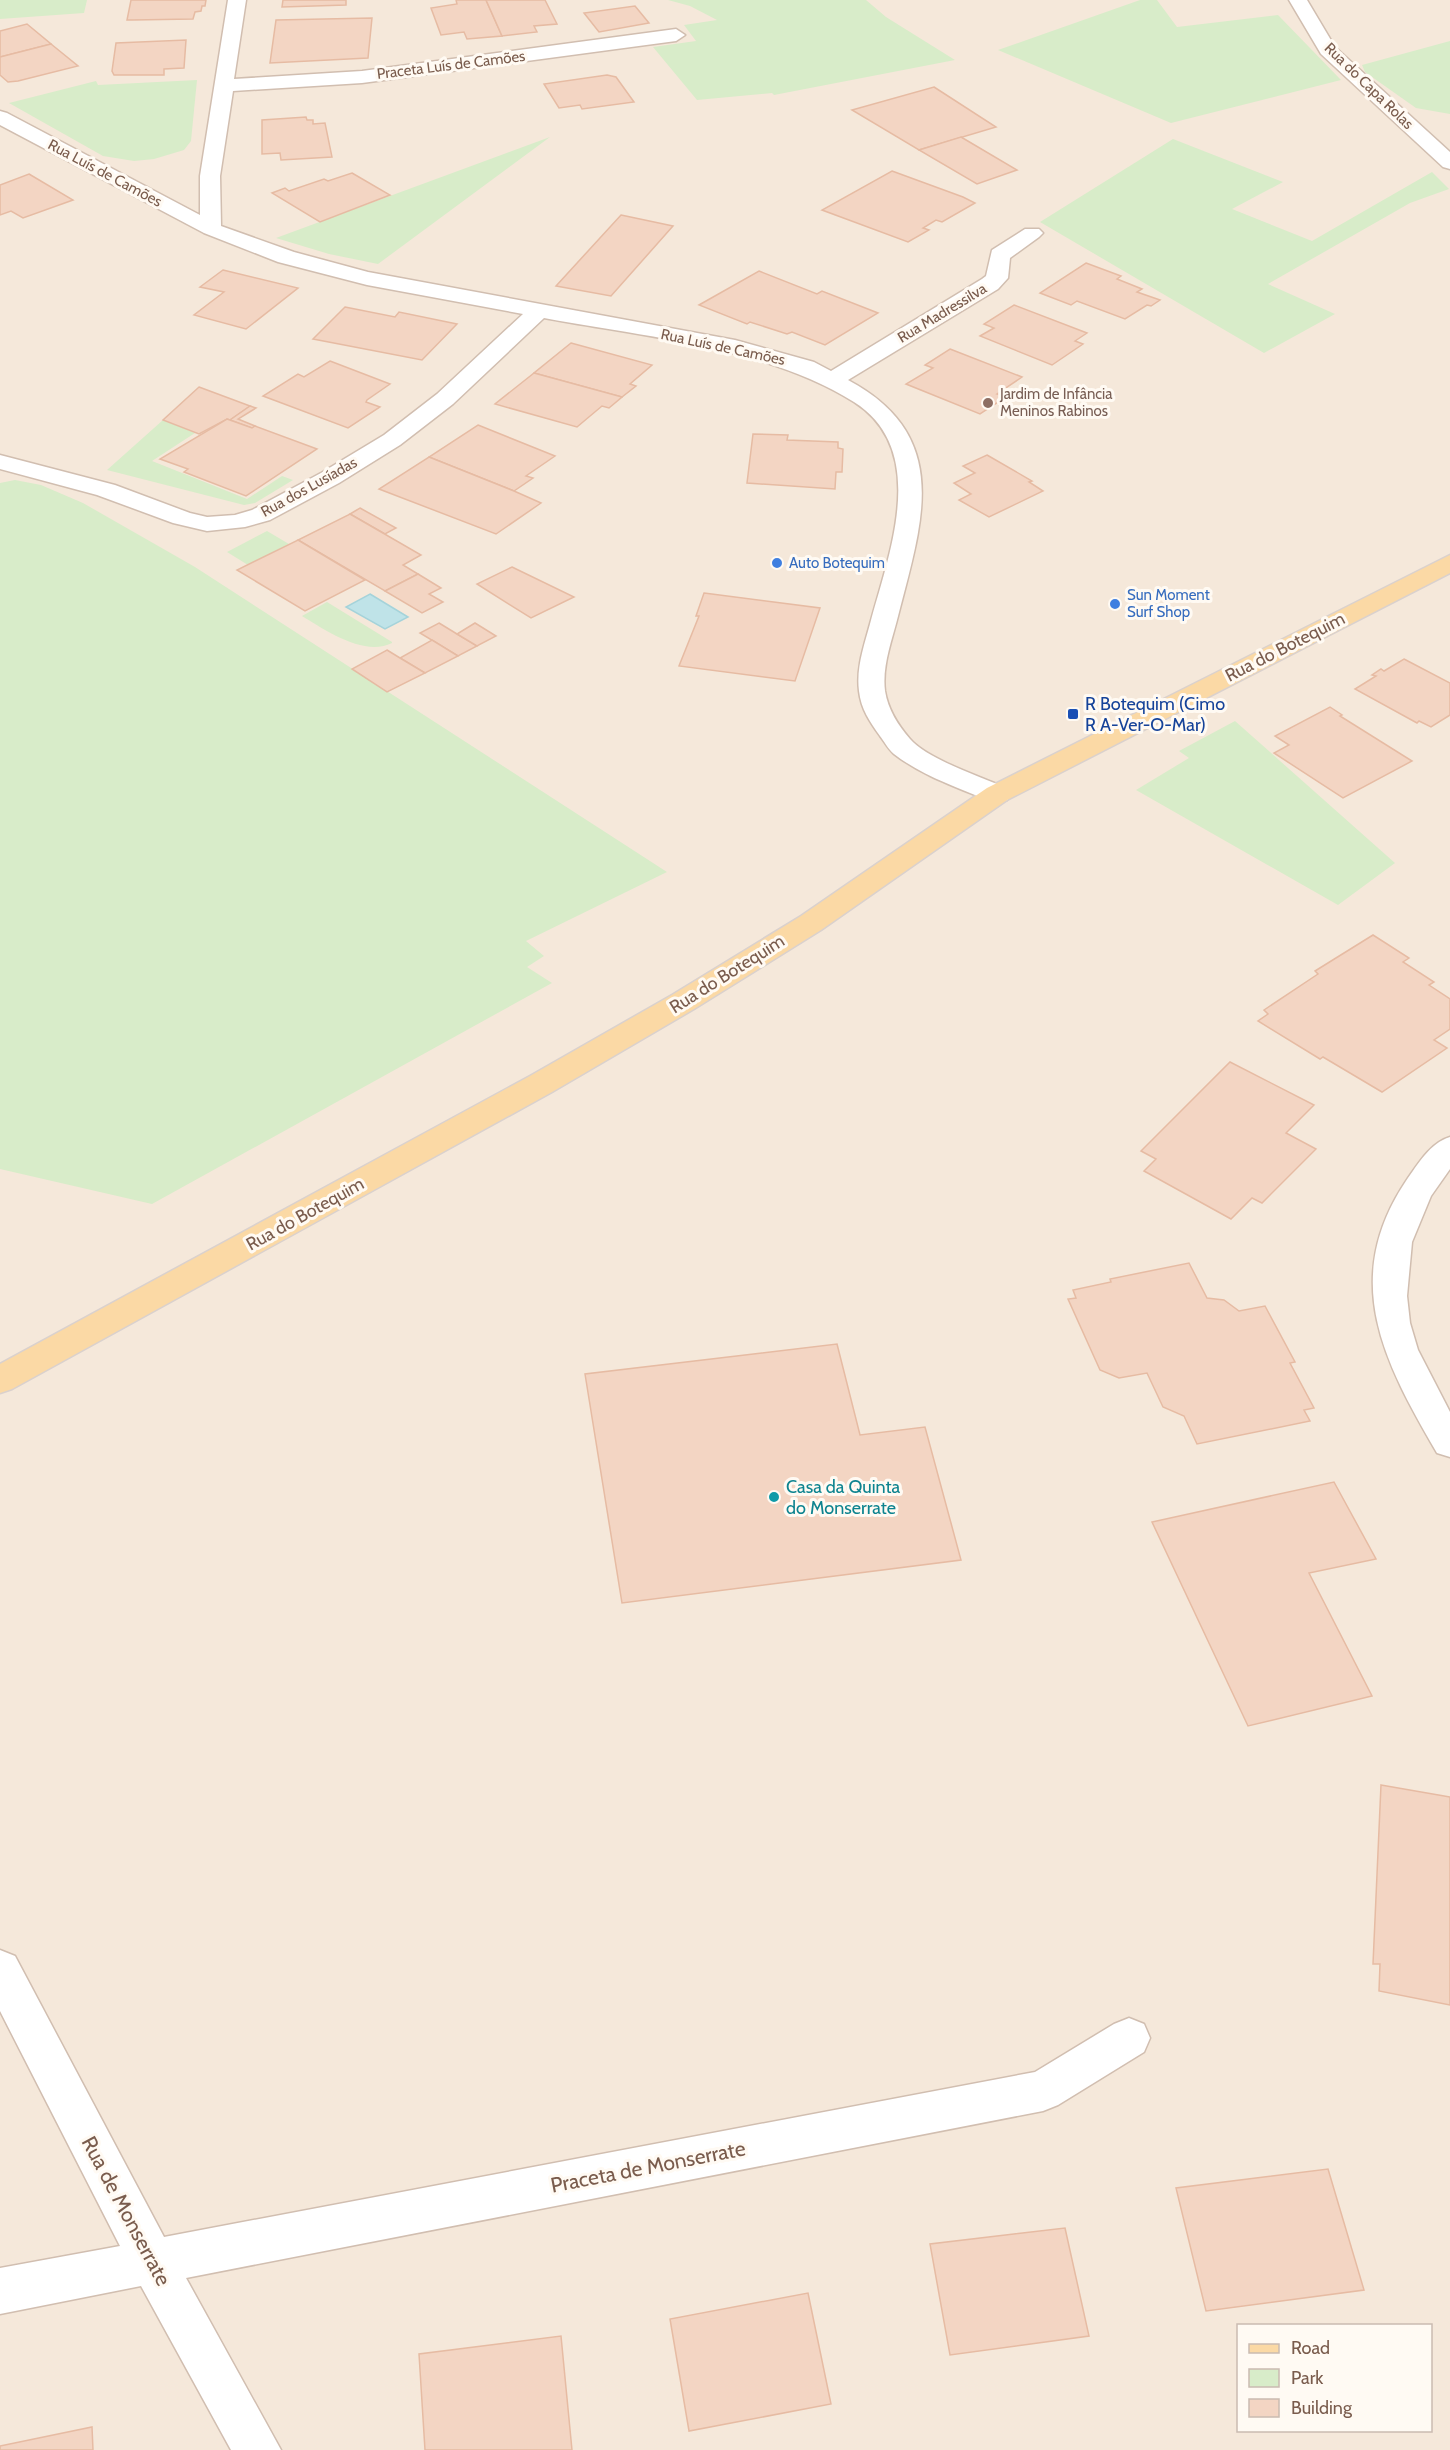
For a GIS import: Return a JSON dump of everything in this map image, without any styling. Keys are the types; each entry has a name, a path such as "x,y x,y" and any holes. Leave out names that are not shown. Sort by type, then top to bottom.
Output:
{"main road":[{"name":"Rua do Botequim","path":"0,1380 542,1084 683,1002 811,923 997,794 1450,563"}],"street":[{"path":"211,229 210,176 237,0"},
{"name":"Rua do Capa Rolas","path":"1298,0 1328,50 1450,163"},
{"name":"Praceta Luís de Camões","path":"224,86 362,76 676,35"},
{"name":"Rua Luís de Camões","path":"0,117 211,229 286,257 367,278 735,347 806,367 864,398 886,420 903,446 910,474 910,506 903,547 872,664 872,691 879,717 902,747 940,770 997,794"},
{"name":"Rua Madressilva","path":"833,380 990,284 998,278 1000,255 1032,233"},
{"name":"Rua dos Lusíadas","path":"0,462 106,490 182,518 207,524 236,522 261,515 330,478 392,440 445,399 539,311"},
{"path":"1450,1148 1433,1164 1406,1206 1392,1248 1389,1292 1400,1348 1427,1404 1450,1443"},
{"name":"Rua de Monserrate","path":"0,1970 153,2263 257,2450"},
{"name":"Praceta de Monserrate","path":"0,2291 1042,2091 1129,2038"}],"shaded area":[{"path":"0,0 1450,0 1450,2450 0,2450"}],"green space":[{"path":"0,0 87,0 84,13 0,19"},
{"path":"668,0 866,0 886,17 955,60 774,95 772,93 697,100 653,47 696,41 684,25 717,20 690,6"},
{"path":"1140,0 1157,0 1177,27 1278,15 1341,80 1171,123 998,50"},
{"path":"1450,41 1450,114 1416,108 1365,72 1362,65"},
{"path":"197,80 191,141 184,150 154,159 134,161 103,156 9,103 96,81 98,85"},
{"path":"550,137 378,264 329,254 276,238"},
{"path":"1173,139 1283,182 1232,209 1312,241 1432,172 1449,189 1410,203 1268,284 1335,314 1264,353 1040,222"},
{"path":"163,420 195,433 152,461 247,499 282,476 293,480 255,503 244,505 107,470"},
{"path":"15,480 41,485 83,503 195,567 667,872 526,941 544,956 527,967 552,983 152,1204 0,1169 0,483"},
{"path":"267,531 289,544 248,565 227,552"},
{"path":"327,602 392,643 369,647 357,644 333,634 302,616"},
{"path":"1235,721 1395,863 1338,905 1136,790 1189,758 1179,751"}],"water":[{"path":"370,594 408,617 385,629 346,607"}],"building":[{"path":"131,0 206,0 205,6 202,6 201,11 195,12 193,19 127,20"},
{"path":"283,0 346,0 346,5 282,7"},
{"path":"456,0 486,0 502,36 467,39 464,32 441,35 431,8 457,4"},
{"path":"486,0 545,0 557,24 534,26 537,32 502,36"},
{"path":"635,6 649,23 599,32 584,13"},
{"path":"372,18 368,58 270,63 276,20"},
{"path":"27,24 51,44 0,57 0,31"},
{"path":"186,40 184,68 164,69 164,75 114,75 112,71 116,43"},
{"path":"51,44 78,66 18,81 8,82 0,75 0,57"},
{"path":"607,75 616,77 634,102 582,109 580,105 559,108 544,84"},
{"path":"934,87 996,127 919,150 852,110"},
{"path":"306,117 307,120 313,120 313,124 325,123 332,157 281,160 280,153 262,154 262,120"},
{"path":"961,137 1017,170 977,184 919,150"},
{"path":"892,171 975,203 942,222 936,220 923,228 929,230 908,242 822,210"},
{"path":"352,173 390,195 320,222 272,193 285,188 289,191 324,179 328,181"},
{"path":"29,174 73,200 23,218 11,211 0,215 0,185"},
{"path":"621,215 673,226 611,296 556,286"},
{"path":"1086,263 1121,276 1117,279 1142,289 1137,292 1160,300 1151,306 1147,305 1125,319 1077,301 1071,305 1040,293"},
{"path":"223,270 298,288 246,329 194,315 224,292 200,287"},
{"path":"759,271 817,294 822,291 878,313 825,345 792,332 787,334 750,322 747,324 699,305"},
{"path":"1014,305 1087,333 1075,341 1083,344 1052,365 980,336 994,328 984,324"},
{"path":"345,307 395,317 399,312 457,324 422,360 313,339"},
{"path":"571,343 652,365 630,384 636,386 622,397 534,373"},
{"path":"950,349 1022,377 997,394 1006,397 980,414 906,384 933,368 925,365"},
{"path":"330,361 390,384 366,402 380,407 348,428 263,396 298,374 304,377"},
{"path":"534,373 622,397 609,408 602,406 577,427 495,404"},
{"path":"199,387 250,406 230,420 227,419 199,434 163,420"},
{"path":"250,406 256,408 238,419 255,426 252,428 230,420"},
{"path":"227,419 252,428 255,426 317,449 246,496 184,472 188,469 160,459"},
{"path":"478,425 555,456 526,476 533,478 514,491 429,457"},
{"path":"753,434 788,435 787,440 838,442 838,448 843,449 842,472 836,472 835,489 747,483"},
{"path":"987,455 1032,481 1029,482 1043,491 989,517 959,500 971,494 954,483 975,473 963,466"},
{"path":"429,457 541,503 496,534 379,489"},
{"path":"360,508 396,528 385,534 350,514"},
{"path":"350,514 421,555 403,565 418,574 385,591 298,540"},
{"path":"298,540 365,580 305,611 237,570"},
{"path":"512,567 574,597 531,618 477,584"},
{"path":"418,574 441,588 429,594 443,602 422,613 385,591"},
{"path":"704,593 820,608 795,681 679,666 699,616 696,616"},
{"path":"439,623 477,646 458,656 420,633"},
{"path":"475,623 496,636 477,646 457,634"},
{"path":"432,640 458,656 425,673 400,658"},
{"path":"387,650 425,673 387,692 352,669"},
{"path":"1404,659 1450,683 1450,715 1431,727 1419,721 1417,723 1355,689 1376,676 1372,675 1381,669 1384,671"},
{"path":"1330,707 1342,715 1340,716 1412,761 1343,798 1274,753 1289,745 1275,736"},
{"path":"1373,935 1409,958 1403,962 1434,982 1429,985 1450,999 1450,1029 1434,1040 1447,1048 1382,1092 1323,1057 1320,1059 1258,1021 1268,1014 1264,1010 1318,974 1315,971"},
{"path":"1230,1062 1314,1105 1286,1133 1316,1149 1262,1203 1252,1198 1231,1219 1144,1171 1156,1159 1141,1151"},
{"path":"1189,1263 1207,1298 1224,1300 1239,1311 1265,1306 1295,1362 1290,1363 1314,1408 1304,1410 1310,1421 1197,1444 1184,1416 1163,1407 1147,1373 1119,1378 1100,1370 1068,1299 1076,1298 1073,1290 1111,1282 1110,1279"},
{"name":"Casa da Quinta do Monserrate","path":"837,1344 860,1435 925,1427 961,1560 622,1603 585,1374"},
{"path":"1334,1482 1376,1559 1309,1573 1372,1696 1248,1726 1152,1522"},
{"path":"1381,1785 1450,1797 1450,2005 1379,1991 1380,1964 1373,1964"},
{"path":"1328,2169 1364,2290 1206,2311 1176,2188"},
{"path":"1065,2228 1089,2336 950,2355 930,2244"},
{"path":"808,2293 831,2404 689,2431 670,2319"},
{"path":"561,2336 572,2450 425,2450 419,2354"},
{"path":"92,2427 93,2450 0,2450 0,2446"}],"place":[{"name":"Jardim de Infância Meninos Rabinos","path":"988,403"},
{"name":"Auto Botequim","path":"777,563"},
{"name":"Sun Moment Surf Shop","path":"1115,604"},
{"name":"R Botequim (Cimo R A-Ver-O-Mar)","path":"1073,714"},
{"name":"Casa da Quinta do Monserrate","path":"774,1497"}]}
